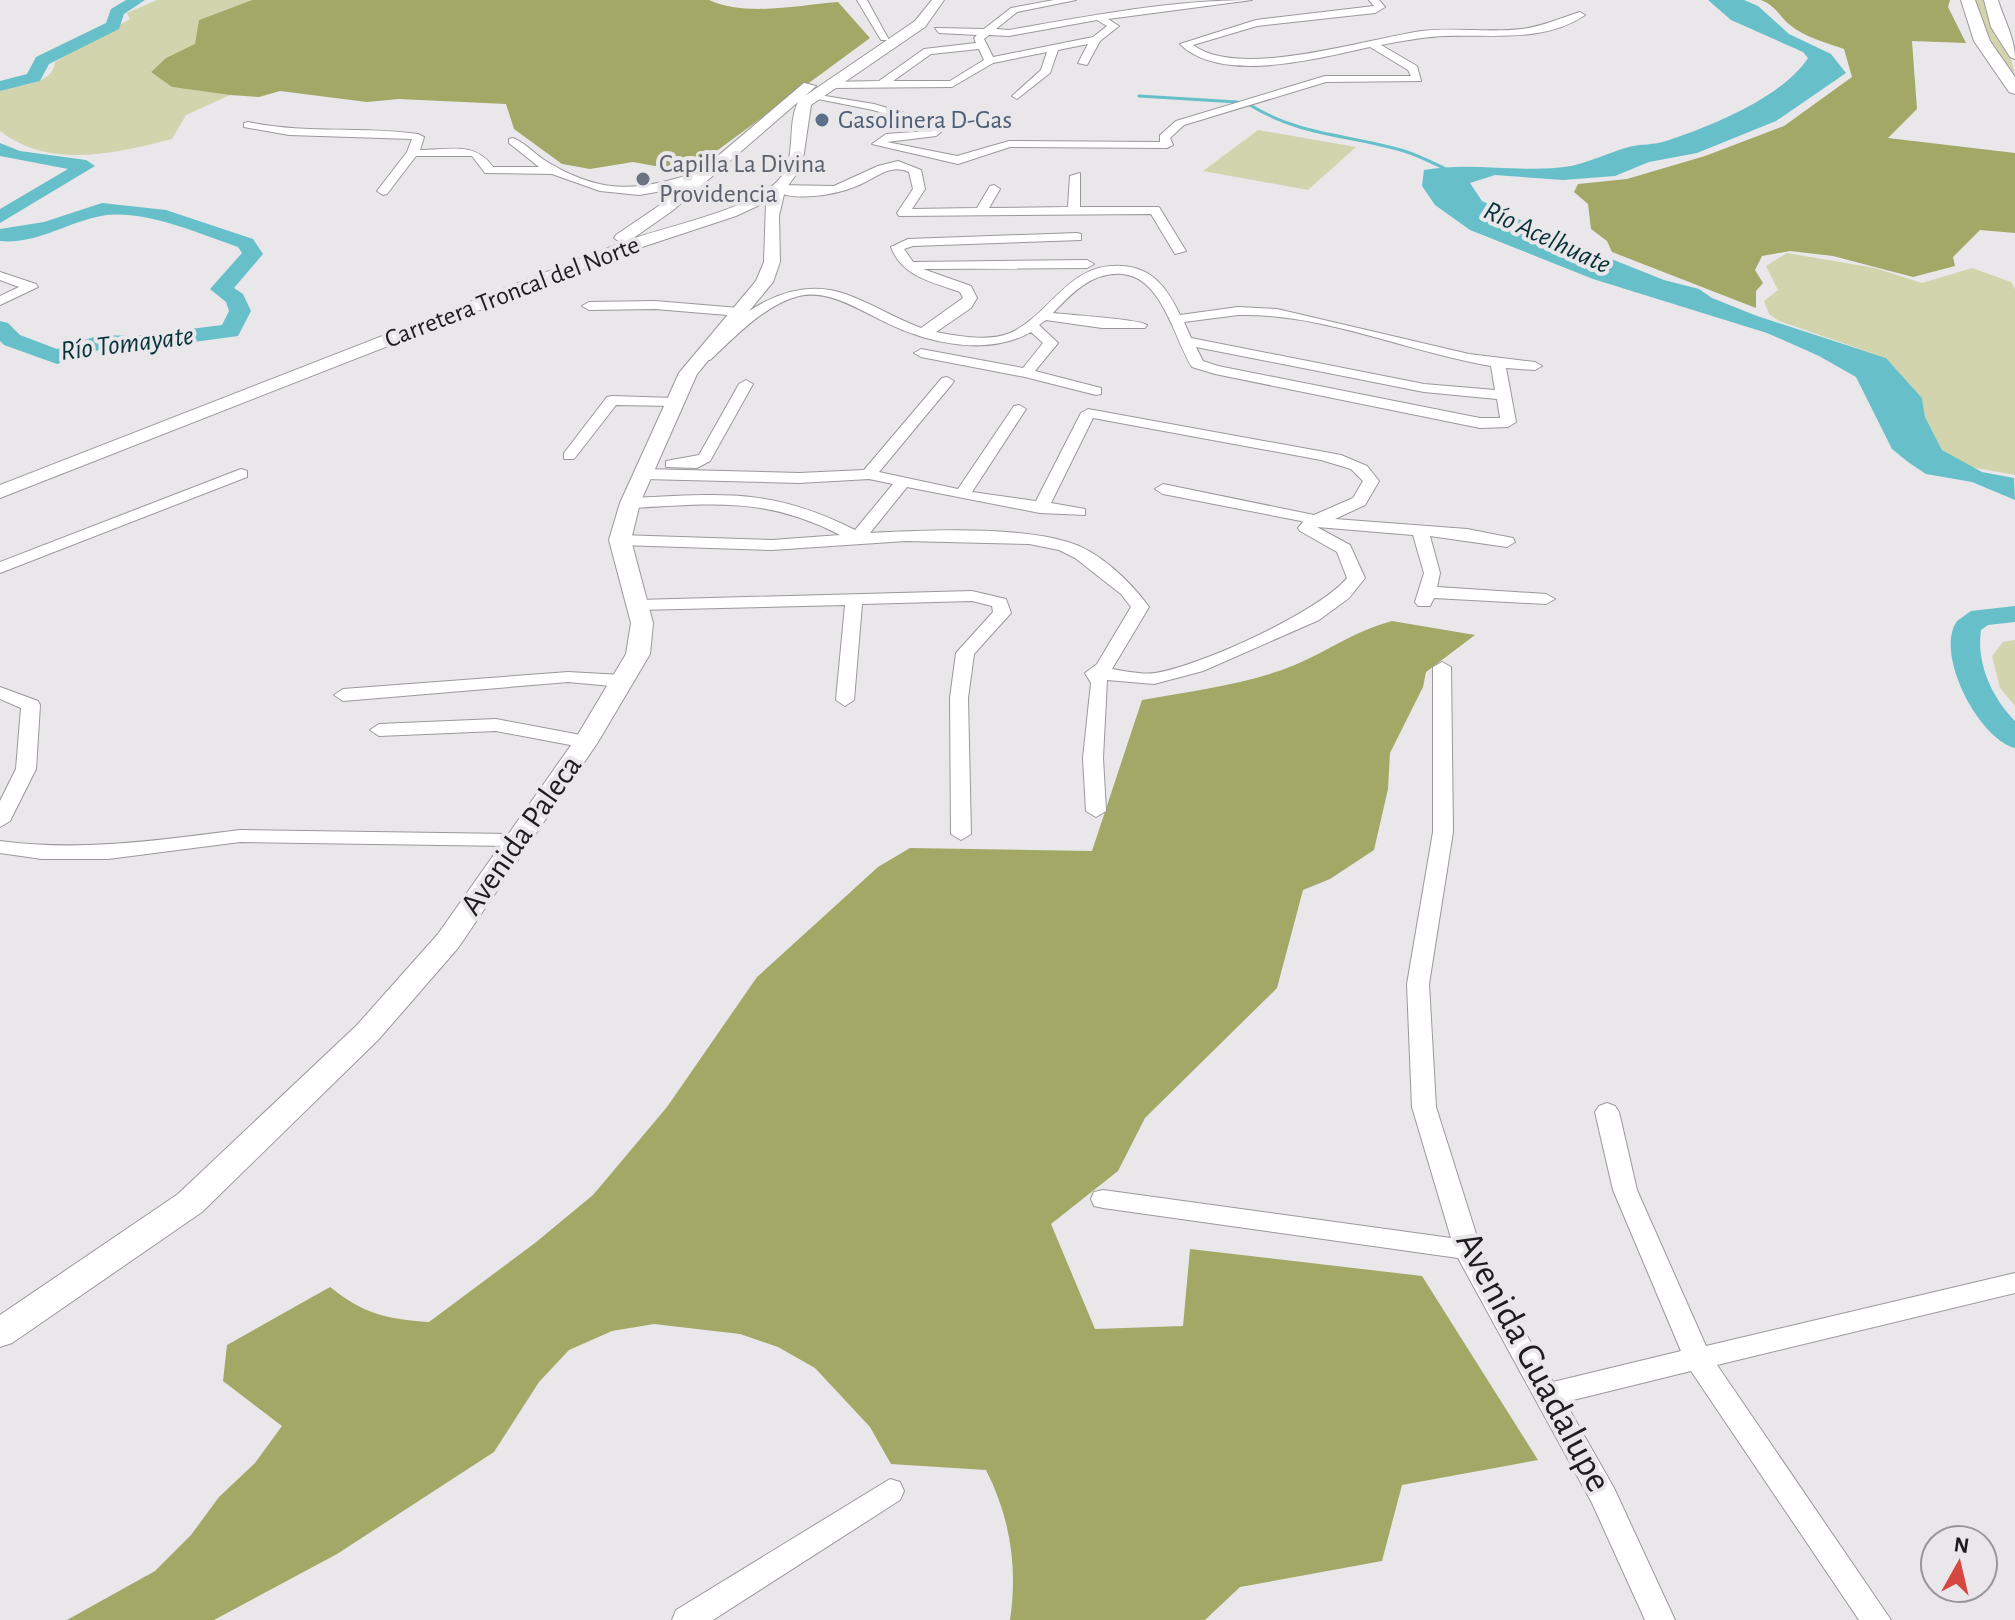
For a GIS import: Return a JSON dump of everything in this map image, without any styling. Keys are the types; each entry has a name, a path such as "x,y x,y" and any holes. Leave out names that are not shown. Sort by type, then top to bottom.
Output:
{"highway":[{"path":"1968,0 1982,41 2015,89"},
{"path":"1991,0 1998,27 2015,54"}],"main road":[{"name":"Carretera Troncal del Norte","path":"0,483 579,260 648,221 803,90 913,19 927,0"},
{"path":"777,189 790,177 800,110 829,85 930,15 938,0"},
{"path":"703,220 678,223 666,217 719,163 767,135 782,137 795,149"},
{"name":"Carretera Troncal del Norte","path":"0,492 635,243 745,206 777,189"},
{"name":"Avenida Paleca","path":"0,1333 190,1203 368,1032 448,941 586,742 638,654 642,623 622,558 620,540 630,503 688,373 764,282 772,262 772,219 777,189"},
{"path":"745,206 765,208 772,219"}],"street":[{"path":"862,0 885,38"},
{"path":"908,32 986,23 1001,7 1036,0"},
{"path":"983,40 1014,10 1071,0"},
{"path":"881,85 928,51 1098,17 1247,0"},
{"path":"1374,0 1380,7 1375,10 1256,23 1185,44 1193,52 1246,61 1298,58 1431,34 1521,35 1580,15"},
{"path":"829,85 959,83 990,61 1096,39 1114,26 1098,17"},
{"path":"939,30 983,40"},
{"path":"1083,63 1096,39"},
{"path":"983,40 990,61"},
{"path":"813,97 874,107 934,125 936,131 932,134 886,137 878,144 958,160 1009,144 1167,145 1164,137 1167,131 1180,123 1325,79 1417,79 1413,68 1372,44"},
{"path":"1017,96 1046,71 1053,48"},
{"path":"248,125 308,133 362,131 419,138 413,153 383,191"},
{"path":"513,141 549,171"},
{"path":"413,153 474,153 479,155 489,170 549,171 604,187 647,191 719,163"},
{"path":"777,189 794,192 824,190 852,184 880,167 907,166 915,170 919,189 903,213 1074,211 1153,205 1180,251"},
{"path":"1074,211 1076,176"},
{"path":"981,212 994,189"},
{"path":"922,334 966,305 970,298 966,289 924,275 908,265 899,258 897,247 912,242 1077,237"},
{"path":"908,265 1087,264"},
{"path":"688,373 770,305 806,291 841,299 922,334 993,341 1017,336 1085,275 1105,269 1138,272 1154,280 1197,364 1215,370 1480,423 1508,422 1498,364"},
{"path":"0,276 31,287 17,296 0,301"},
{"path":"589,306 655,305 739,312"},
{"path":"1173,320 1234,311 1276,312 1498,364 1535,366"},
{"path":"1036,320 1140,325"},
{"path":"1026,373 1051,343 1036,320"},
{"path":"1184,341 1283,358 1432,391 1505,395"},
{"path":"921,353 1026,373 1096,391"},
{"path":"869,474 947,381"},
{"path":"646,468 697,463 705,458 746,384"},
{"path":"569,456 612,400 674,402"},
{"path":"962,495 1019,409"},
{"path":"1040,508 1084,414 1094,413 1350,462 1366,471 1371,481 1359,503 1337,515 1313,522 1306,528 1344,549 1356,578 1343,594 1313,616 1197,667 1154,679 1094,673"},
{"path":"646,468 799,478 869,474 962,495 1079,512"},
{"path":"0,568 241,474"},
{"path":"858,538 903,482"},
{"path":"1163,489 1306,517 1313,522 1420,529 1507,542"},
{"path":"630,503 726,499 772,504 800,511 858,538"},
{"path":"1420,529 1432,573 1425,598 1546,599"},
{"path":"620,540 772,545 858,538 1029,539 1064,546 1081,554 1127,590 1140,607 1104,668 1094,673"},
{"path":"638,605 972,596 987,598 1003,608 965,653 959,698 961,834"},
{"path":"845,700 854,598"},
{"name":"Avenida Guadalupe","path":"1442,667 1443,832 1418,984 1424,1107 1468,1250 1604,1497 1660,1620"},
{"path":"1094,673 1100,683 1093,758 1096,811"},
{"path":"343,695 568,677 622,681"},
{"path":"0,693 31,705 26,769 0,821"},
{"path":"379,730 496,725 586,742"},
{"path":"0,847 42,853 108,853 240,836 516,840"},
{"path":"1607,1112 1625,1190 1698,1359 1876,1620"},
{"path":"1103,1199 1468,1250"},
{"path":"1549,1394 2015,1283"},
{"path":"687,1620 890,1491"}],"green space":[{"path":"157,0 252,0 199,20 196,44 166,58 151,72 172,87 230,95 186,115 172,139 106,153 84,155 41,151 0,131 0,91 48,76 55,62 130,19 127,13"},
{"path":"252,0 709,0 756,9 838,2 870,38 688,172 633,162 590,169 562,164 514,129 506,104 399,99 367,102 280,91 259,97 230,95 172,87 151,72 166,58 195,44 199,20"},
{"path":"1761,0 1950,0 1948,7 1966,43 1912,41 1917,109 1888,138 2015,153 2015,233 1980,230 1953,257 1955,266 1913,277 1833,256 1790,251 1762,256 1755,270 1763,283 1756,291 1756,308 1612,252 1607,241 1591,229 1588,204 1574,192 1578,184 1627,179 1705,156 1784,126 1852,77 1844,49 1803,33"},
{"path":"1974,0 1986,0 2008,51 2015,79 1987,36"},
{"path":"1258,130 1356,147 1308,190 1203,171"},
{"path":"1787,253 1875,268 1922,283 1972,268 2011,282 2015,289 2015,475 1971,467 1942,450 1925,417 1922,398 1886,358 1779,321 1769,314 1764,301 1778,290 1766,266"},
{"path":"1392,621 1475,635 1426,672 1423,687 1390,753 1388,789 1374,850 1330,879 1303,890 1277,988 1145,1118 1118,1171 1051,1224 1095,1329 1183,1326 1190,1249 1422,1276 1538,1460 1402,1485 1382,1561 1240,1587 1205,1620 1010,1620 1013,1581 1010,1543 1001,1506 986,1470 891,1464 870,1427 815,1368 778,1347 740,1334 654,1324 612,1331 569,1350 539,1382 494,1452 337,1554 214,1620 67,1620 155,1571 191,1535 219,1497 255,1463 282,1426 223,1381 227,1345 330,1287 376,1314 429,1322 535,1243 593,1195 667,1107 757,977 878,867 910,848 1092,851 1142,700 1218,687 1274,673"},
{"path":"2015,640 2015,706 2000,688 1992,656 2003,642"}],"water":[{"path":"1708,0 1744,0 1758,6 1789,34 1831,54 1846,73 1776,121 1697,153 1649,162 1615,176 1563,180 1495,175 1470,183 1482,201 1551,235 1664,280 1699,289 1712,298 1757,316 1886,358 1922,398 1925,417 1942,450 1982,472 2014,478 2015,500 1972,482 1926,474 1908,462 1892,449 1856,377 1819,356 1767,333 1593,279 1470,230 1435,205 1422,186 1424,170 1571,166 1629,147 1666,141 1703,128 1763,98 1796,72 1808,58 1803,52 1731,20"}],"waterway":[{"name":"Río Tomayate","path":"0,86 34,77 42,61 113,26 117,12 137,0"},
{"path":"1139,96 1237,102"},
{"path":"1250,105 1288,123 1404,151 1444,168"},
{"name":"Río Tomayate","path":"0,149 16,156 86,166 0,217"},
{"name":"Río Tomayate","path":"0,235 10,236 51,226 102,209 159,214 246,243 253,254 221,289 235,299 240,311 230,331 135,343 100,342 57,357 12,340 0,328"},
{"name":"Río Acelhuate","path":"2015,614 1981,617 1967,627 1963,653 1990,713 2015,739"}],"place":[{"name":"Gasolinera D-Gas","path":"822,120"},
{"name":"Capilla La Divina Providencia","path":"643,179"}]}
